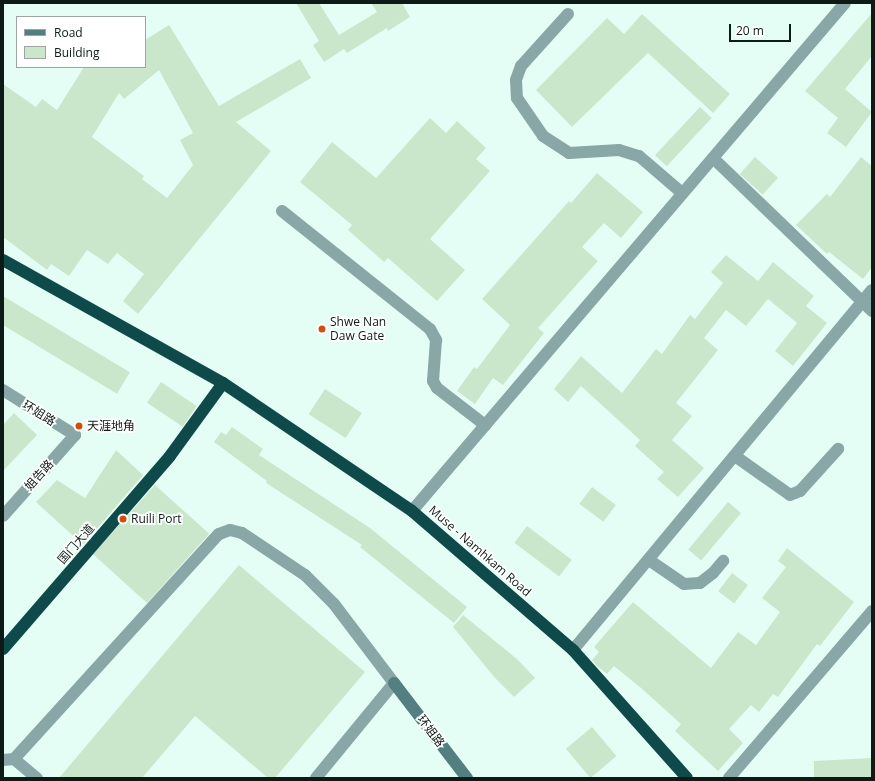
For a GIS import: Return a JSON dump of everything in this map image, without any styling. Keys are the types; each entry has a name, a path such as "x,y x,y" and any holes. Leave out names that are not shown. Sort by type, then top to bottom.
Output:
{"highway":[{"name":"Muse - Namhkam Road","path":"3,260 223,383 412,512 573,650 687,778"},
{"name":"国门大道","path":"3,649 170,456 223,383"}],"street":[{"path":"412,512 845,3"},
{"path":"568,14 521,66 516,80 517,98 543,136 569,153 619,150 639,156 682,193"},
{"path":"713,158 872,311"},
{"path":"282,211 430,328 436,340 433,381 437,388 486,425"},
{"path":"573,650 872,290"},
{"name":"环姐路","path":"3,390 75,435"},
{"name":"姐告路","path":"3,516 75,435"},
{"path":"735,456 790,495 800,491 838,449"},
{"path":"36,778 9,759 219,534 230,530 242,533 305,575 334,604 394,683 316,778"},
{"path":"649,560 684,584 700,583 713,573 722,561"},
{"path":"729,778 872,611"},
{"name":"环姐路","path":"394,683 467,778"}],"building":[{"path":"296,3 319,3 339,35 377,12 371,3 402,3 410,17 388,31 387,28 347,53 344,49 324,62 313,45 319,41"},
{"path":"872,13 872,56 845,89 872,112 846,147 827,133 838,118 805,91"},
{"path":"642,14 730,94 713,113 648,53 572,127 536,90 607,18 624,34"},
{"path":"169,25 219,106 300,59 311,78 236,122 271,151 138,314 123,301 144,274 117,253 108,264 87,250 69,276 51,264 47,270 3,237 3,84 36,107 42,99 57,110 83,68 146,68 146,39","holes":["159,70 193,133 180,140 193,165 167,198 142,179 144,176 92,137 119,93 124,99"]},
{"path":"700,107 712,118 667,166 655,155"},
{"path":"430,118 446,133 457,121 486,148 476,159 490,171 430,239 465,270 437,301 388,258 384,262 348,230 352,225 300,182 332,142 376,178"},
{"path":"755,157 778,178 763,195 740,174"},
{"path":"861,157 872,166 872,267 863,279 829,252 827,254 796,225 827,194 830,197"},
{"path":"597,173 643,212 621,238 604,223 582,247 598,261 538,328 544,333 503,385 493,378 475,404 457,391 474,367 477,369 510,325 482,299 569,201 571,203"},
{"path":"726,255 758,281 773,262 814,296 806,306 827,323 793,366 775,351 797,323 768,299 746,326 726,310 704,338 718,350 676,403 692,416 672,440 704,468 678,497 657,479 664,472 635,446 640,440 581,386 568,402 554,389 581,356 622,393 656,349 662,354 690,315 695,319 723,283 711,272"},
{"path":"3,296 130,372 117,394 3,325"},
{"path":"161,382 197,406 183,427 147,403"},
{"path":"325,389 362,413 346,438 309,414"},
{"path":"14,413 37,435 3,471 3,425"},
{"path":"232,427 263,449 259,455 370,528 467,607 454,623 360,547 362,545 266,483 267,481 214,442 221,432 226,435"},
{"path":"116,450 143,475 83,545 36,502 57,480 85,498"},
{"path":"155,485 209,534 147,603 93,554"},
{"path":"592,487 616,505 603,522 579,504"},
{"path":"728,502 741,513 701,560 688,549"},
{"path":"527,526 572,560 559,576 514,543"},
{"path":"787,548 854,602 820,646 817,644 778,697 773,694 759,712 751,705 729,729 743,743 718,771 675,731 681,724 641,688 614,666 607,674 597,666 592,660 599,652 594,647 633,602 711,668 738,632 756,645 780,612 762,598 786,567 778,561"},
{"path":"239,565 365,672 275,778 268,778 195,716 142,778 59,778"},
{"path":"732,573 748,585 734,603 718,591"},
{"path":"463,615 517,659 535,678 514,697 495,678 453,627"},
{"path":"592,727 616,756 590,778 566,749"},
{"path":"872,758 872,778 814,778 814,761"}],"place":[{"name":"Shwe Nan Daw Gate","path":"322,329"},
{"name":"天涯地角","path":"79,426"},
{"name":"Ruili Port","path":"123,519"}]}
